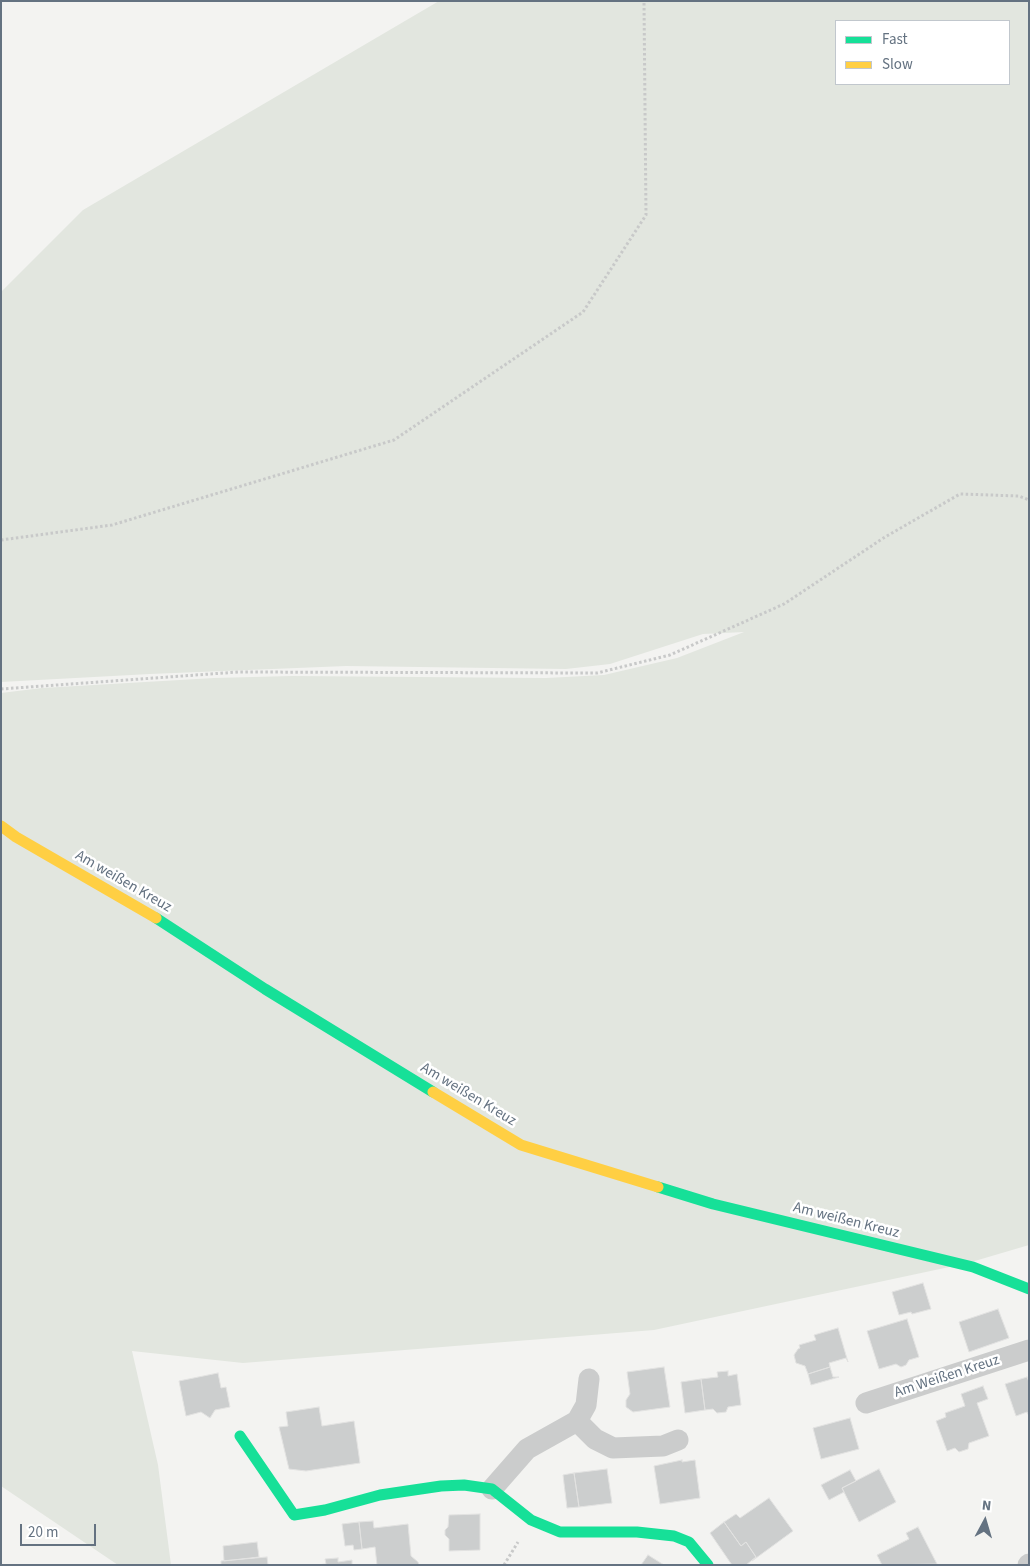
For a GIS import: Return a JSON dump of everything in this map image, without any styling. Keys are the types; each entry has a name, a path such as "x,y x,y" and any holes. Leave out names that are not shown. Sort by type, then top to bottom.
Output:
{"street":[{"name":"Am weißen Kreuz","path":"1,826 16,837 160,920 265,989 521,1145 714,1204 973,1267 1029,1289"},
{"name":"Am Weißen Kreuz","path":"866,1403 1029,1350"},
{"path":"492,1489 527,1449 577,1421 586,1405 589,1379"},
{"path":"577,1421 595,1439 613,1448 663,1446 678,1440"},
{"path":"240,1436 294,1515 325,1510 380,1495 441,1486 464,1485 492,1489 532,1520 560,1532 637,1532 674,1536 689,1542 708,1565"}],"path":[{"path":"1,540 112,525 394,440 583,312 646,215 644,1"},
{"path":"1,689 238,672 596,673 670,655 784,604 884,537 960,494 1019,496 1029,500"}],"shaded area":[{"path":"439,1 1029,1 1029,1245 968,1263 654,1330 243,1363 132,1351 158,1465 171,1565 118,1565 1,1486 1,693 42,688 214,678 292,676 546,678 604,675 677,658 744,632 703,634 610,664 566,669 346,666 1,682 1,292 83,210"}],"building":[{"path":"923,1283 931,1309 899,1315 892,1292"},
{"path":"998,1309 1009,1338 969,1352 959,1322"},
{"path":"907,1319 919,1357 909,1360 906,1365 901,1367 896,1364 879,1369 867,1331"},
{"path":"838,1328 848,1362 846,1358 829,1363 830,1367 808,1374 805,1366 796,1363 794,1355 800,1348 799,1345 816,1340 814,1335"},
{"path":"664,1367 670,1407 633,1412 626,1407 626,1400 630,1394 627,1372"},
{"path":"830,1367 833,1377 839,1377 811,1385 808,1374"},
{"path":"728,1371 728,1376 737,1374 741,1405 728,1407 726,1412 717,1413 713,1409 705,1410 701,1379 718,1377 717,1372"},
{"path":"218,1373 221,1388 226,1387 230,1407 215,1410 210,1418 201,1412 186,1416 179,1381"},
{"path":"1027,1377 1029,1382 1029,1416 1027,1412 1016,1416 1005,1384"},
{"path":"701,1379 705,1410 685,1413 681,1382"},
{"path":"983,1386 988,1399 977,1403 989,1436 969,1443 968,1449 959,1452 955,1448 947,1451 936,1421 946,1417 945,1413 965,1406 961,1394"},
{"path":"319,1407 322,1426 354,1421 360,1463 306,1471 289,1469 279,1427 288,1426 286,1412"},
{"path":"850,1418 859,1449 821,1459 813,1428"},
{"path":"682,1460 682,1462 695,1460 700,1498 660,1504 654,1466"},
{"path":"607,1469 612,1503 579,1507 574,1473"},
{"path":"879,1469 896,1502 859,1522 842,1488"},
{"path":"850,1470 856,1481 842,1488 844,1492 829,1500 821,1485"},
{"path":"574,1473 579,1507 567,1508 563,1475"},
{"path":"769,1498 793,1531 752,1561 756,1557 746,1542 741,1546 724,1522 736,1514 740,1518"},
{"path":"480,1514 480,1550 449,1551 449,1539 445,1535 445,1530 448,1527 449,1515"},
{"path":"373,1521 374,1528 408,1524 411,1556 419,1565 377,1565 375,1547 362,1549 359,1522"},
{"path":"359,1522 362,1549 354,1550 353,1545 345,1546 342,1524"},
{"path":"724,1522 741,1546 746,1542 756,1557 746,1565 732,1565 710,1533"},
{"path":"918,1527 937,1564 882,1565 877,1555 909,1539 906,1533"},
{"path":"257,1542 259,1557 224,1561 223,1546"},
{"path":"648,1555 664,1565 641,1565"},
{"path":"267,1557 268,1565 221,1565 221,1561"},
{"path":"338,1558 338,1562 352,1560 352,1565 315,1565 326,1564 325,1559"}],"traffic: fast":[{"path":"156,918 265,989 433,1092"},
{"path":"658,1187 713,1204 973,1267 1029,1289"},
{"path":"240,1436 294,1515 325,1510 380,1495 441,1486 464,1485 492,1489 531,1520 560,1532 637,1532 674,1536 689,1542 708,1565"}],"traffic: slow":[{"path":"1,826 16,837 156,918"},
{"path":"433,1092 521,1145 658,1187"}]}
